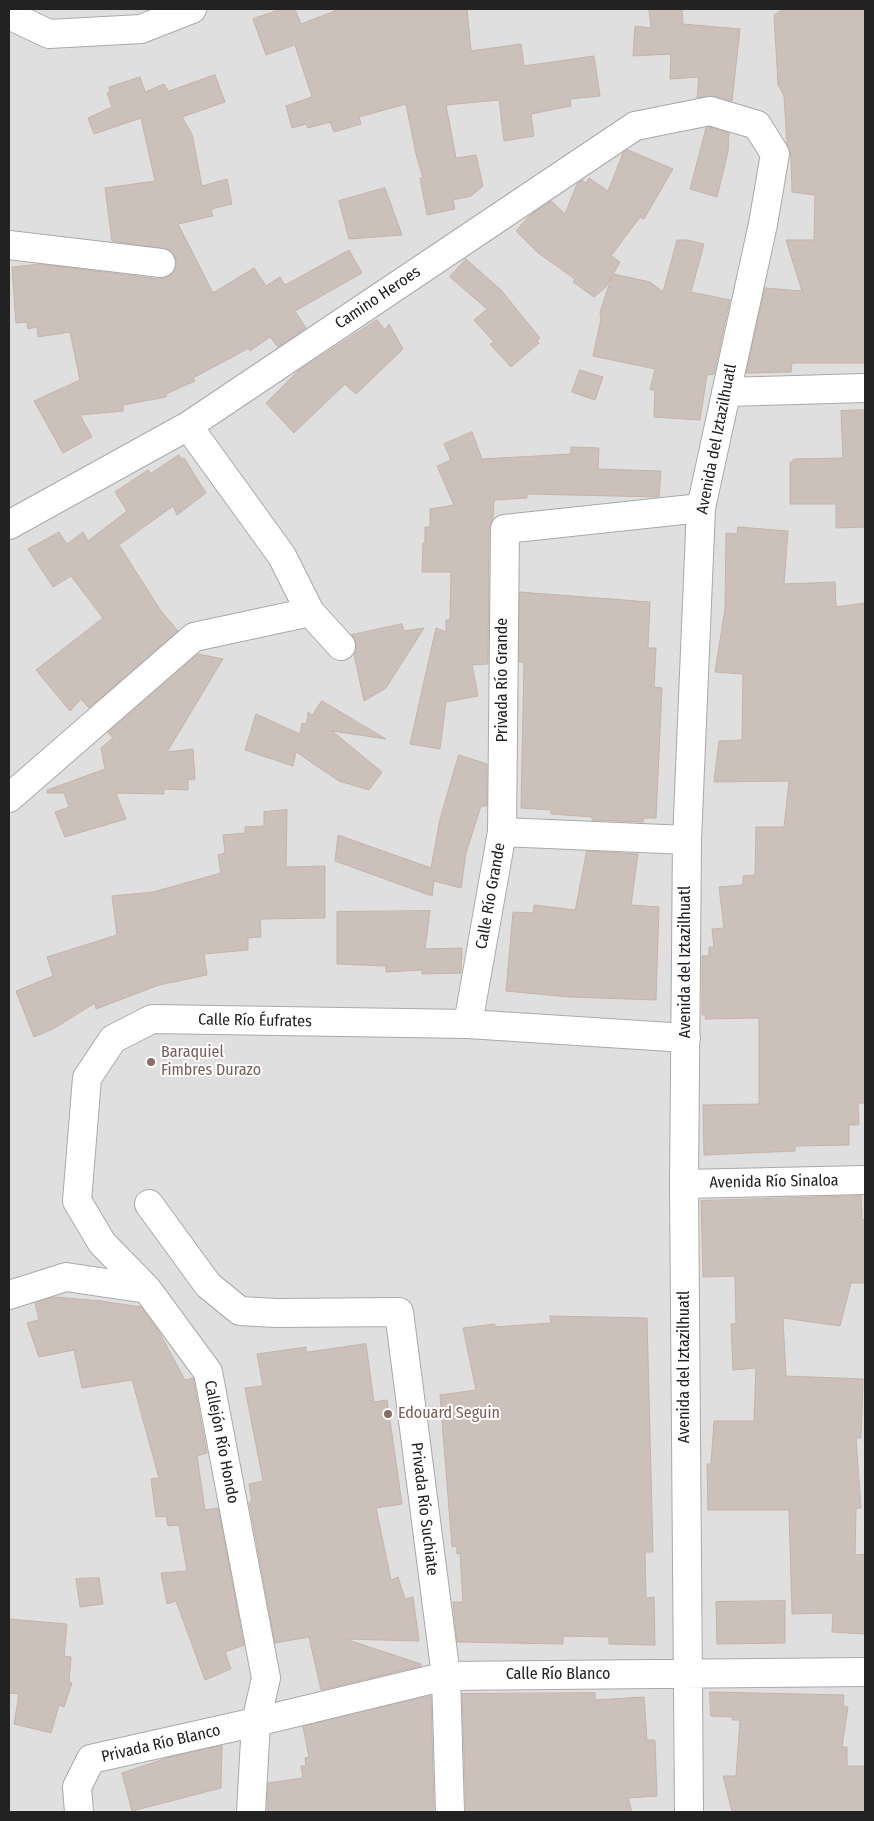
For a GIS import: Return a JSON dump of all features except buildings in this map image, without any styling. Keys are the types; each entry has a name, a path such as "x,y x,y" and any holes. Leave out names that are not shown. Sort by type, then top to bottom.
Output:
{"street":[{"path":"9,15 49,34 141,29 192,9"},
{"name":"Camino Heroes","path":"9,525 188,426 635,126 710,111 756,125"},
{"name":"Avenida del Iztazilhuatl","path":"689,1812 686,1675 684,1184 686,840 701,508 763,224 775,154 756,125"},
{"path":"9,245 161,263"},
{"path":"726,392 865,388"},
{"path":"188,426 282,556 310,612 341,646"},
{"name":"Privada Río Grande","path":"502,832 504,529 701,508"},
{"path":"9,798 194,637 310,612"},
{"name":"Calle Río Grande","path":"468,1024 502,832 686,840"},
{"name":"Calle Río Éufrates","path":"147,1289 102,1243 76,1201 87,1078 113,1040 152,1019 468,1024 686,1038"},
{"name":"Avenida Río Sinaloa","path":"684,1184 865,1180"},
{"name":"Privada Río Suchiate","path":"149,1204 208,1285 240,1311 276,1313 399,1312 446,1676 450,1812"},
{"path":"9,1294 66,1277 147,1289"},
{"name":"Callejón Río Hondo","path":"147,1289 208,1372 266,1678 256,1722 251,1812"},
{"name":"Calle Río Blanco","path":"256,1722 446,1676 865,1672"},
{"name":"Privada Río Blanco","path":"79,1812 77,1787 91,1759 256,1722"}],"shaded area":[{"path":"9,9 865,9 865,1812 9,1812"}],"place":[{"name":"Baraquiel Fimbres Durazo","path":"151,1062"},
{"name":"Edouard Seguin","path":"388,1414"}]}
